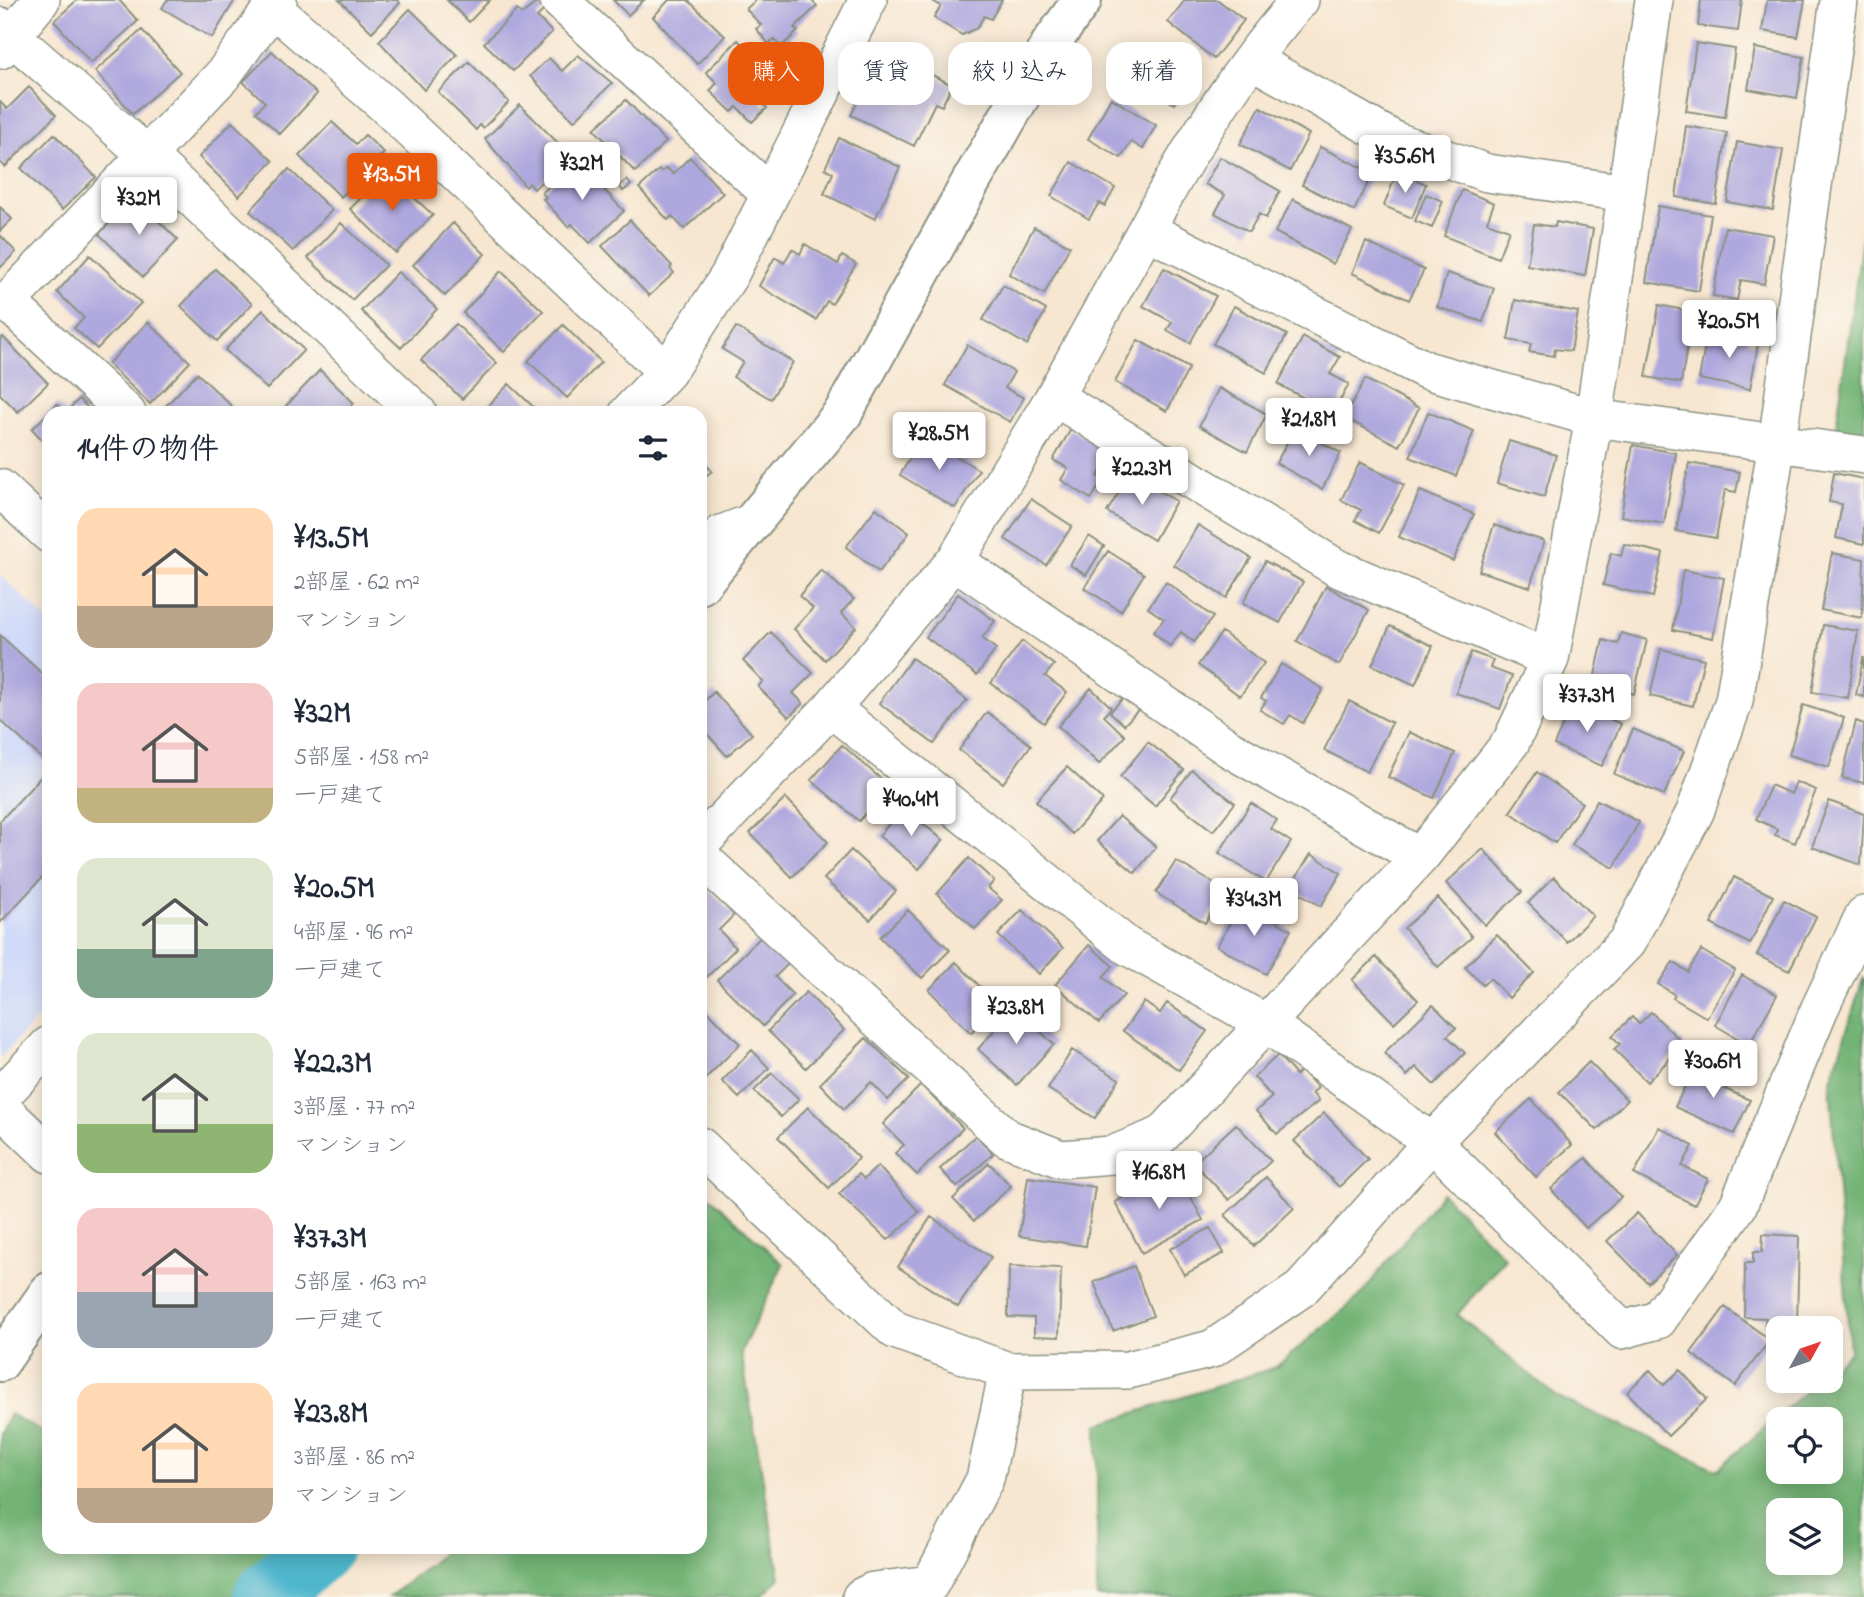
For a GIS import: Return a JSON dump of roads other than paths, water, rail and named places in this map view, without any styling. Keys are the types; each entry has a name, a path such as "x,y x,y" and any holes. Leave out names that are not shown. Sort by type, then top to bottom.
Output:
{"street":[{"path":"41,0 4,38 146,154 411,406"},
{"path":"559,0 770,194"},
{"path":"707,576 761,508 843,413 1050,45 1082,0"},
{"path":"707,837 831,708 955,561 1054,397 1169,187 1215,111 1300,0"},
{"path":"707,863 1007,1138 1061,1159 1112,1155 1162,1135 1420,857 1511,743 1550,659 1594,418 1654,0"},
{"path":"707,1153 895,1330 1007,1371 1128,1370 1212,1349 1301,1289 1432,1142 1627,942 1695,812 1734,701 1777,443 1839,0"},
{"path":"635,406 667,372 730,274 862,3"},
{"path":"119,406 7,302 222,76 276,4 667,372"},
{"path":"1252,60 1396,141 1487,173 1626,193"},
{"path":"1146,230 1426,370 1594,418 1864,455"},
{"path":"1054,397 1337,568 1550,659"},
{"path":"0,488 42,527"},
{"path":"955,561 1230,749 1420,857"},
{"path":"831,708 1127,946 1266,1024 1432,1142 1622,1330 1658,1320 1738,1206 1819,1010 1864,915"},
{"path":"0,1097 42,1052"},
{"path":"0,1107 42,1147"},
{"path":"0,1362 42,1302"},
{"path":"861,1597 873,1591 934,1590 985,1479 1007,1371"}],"lane":[{"path":"707,536 716,526 761,508"}],"waterway":[{"path":"266,1597 312,1554"}]}
